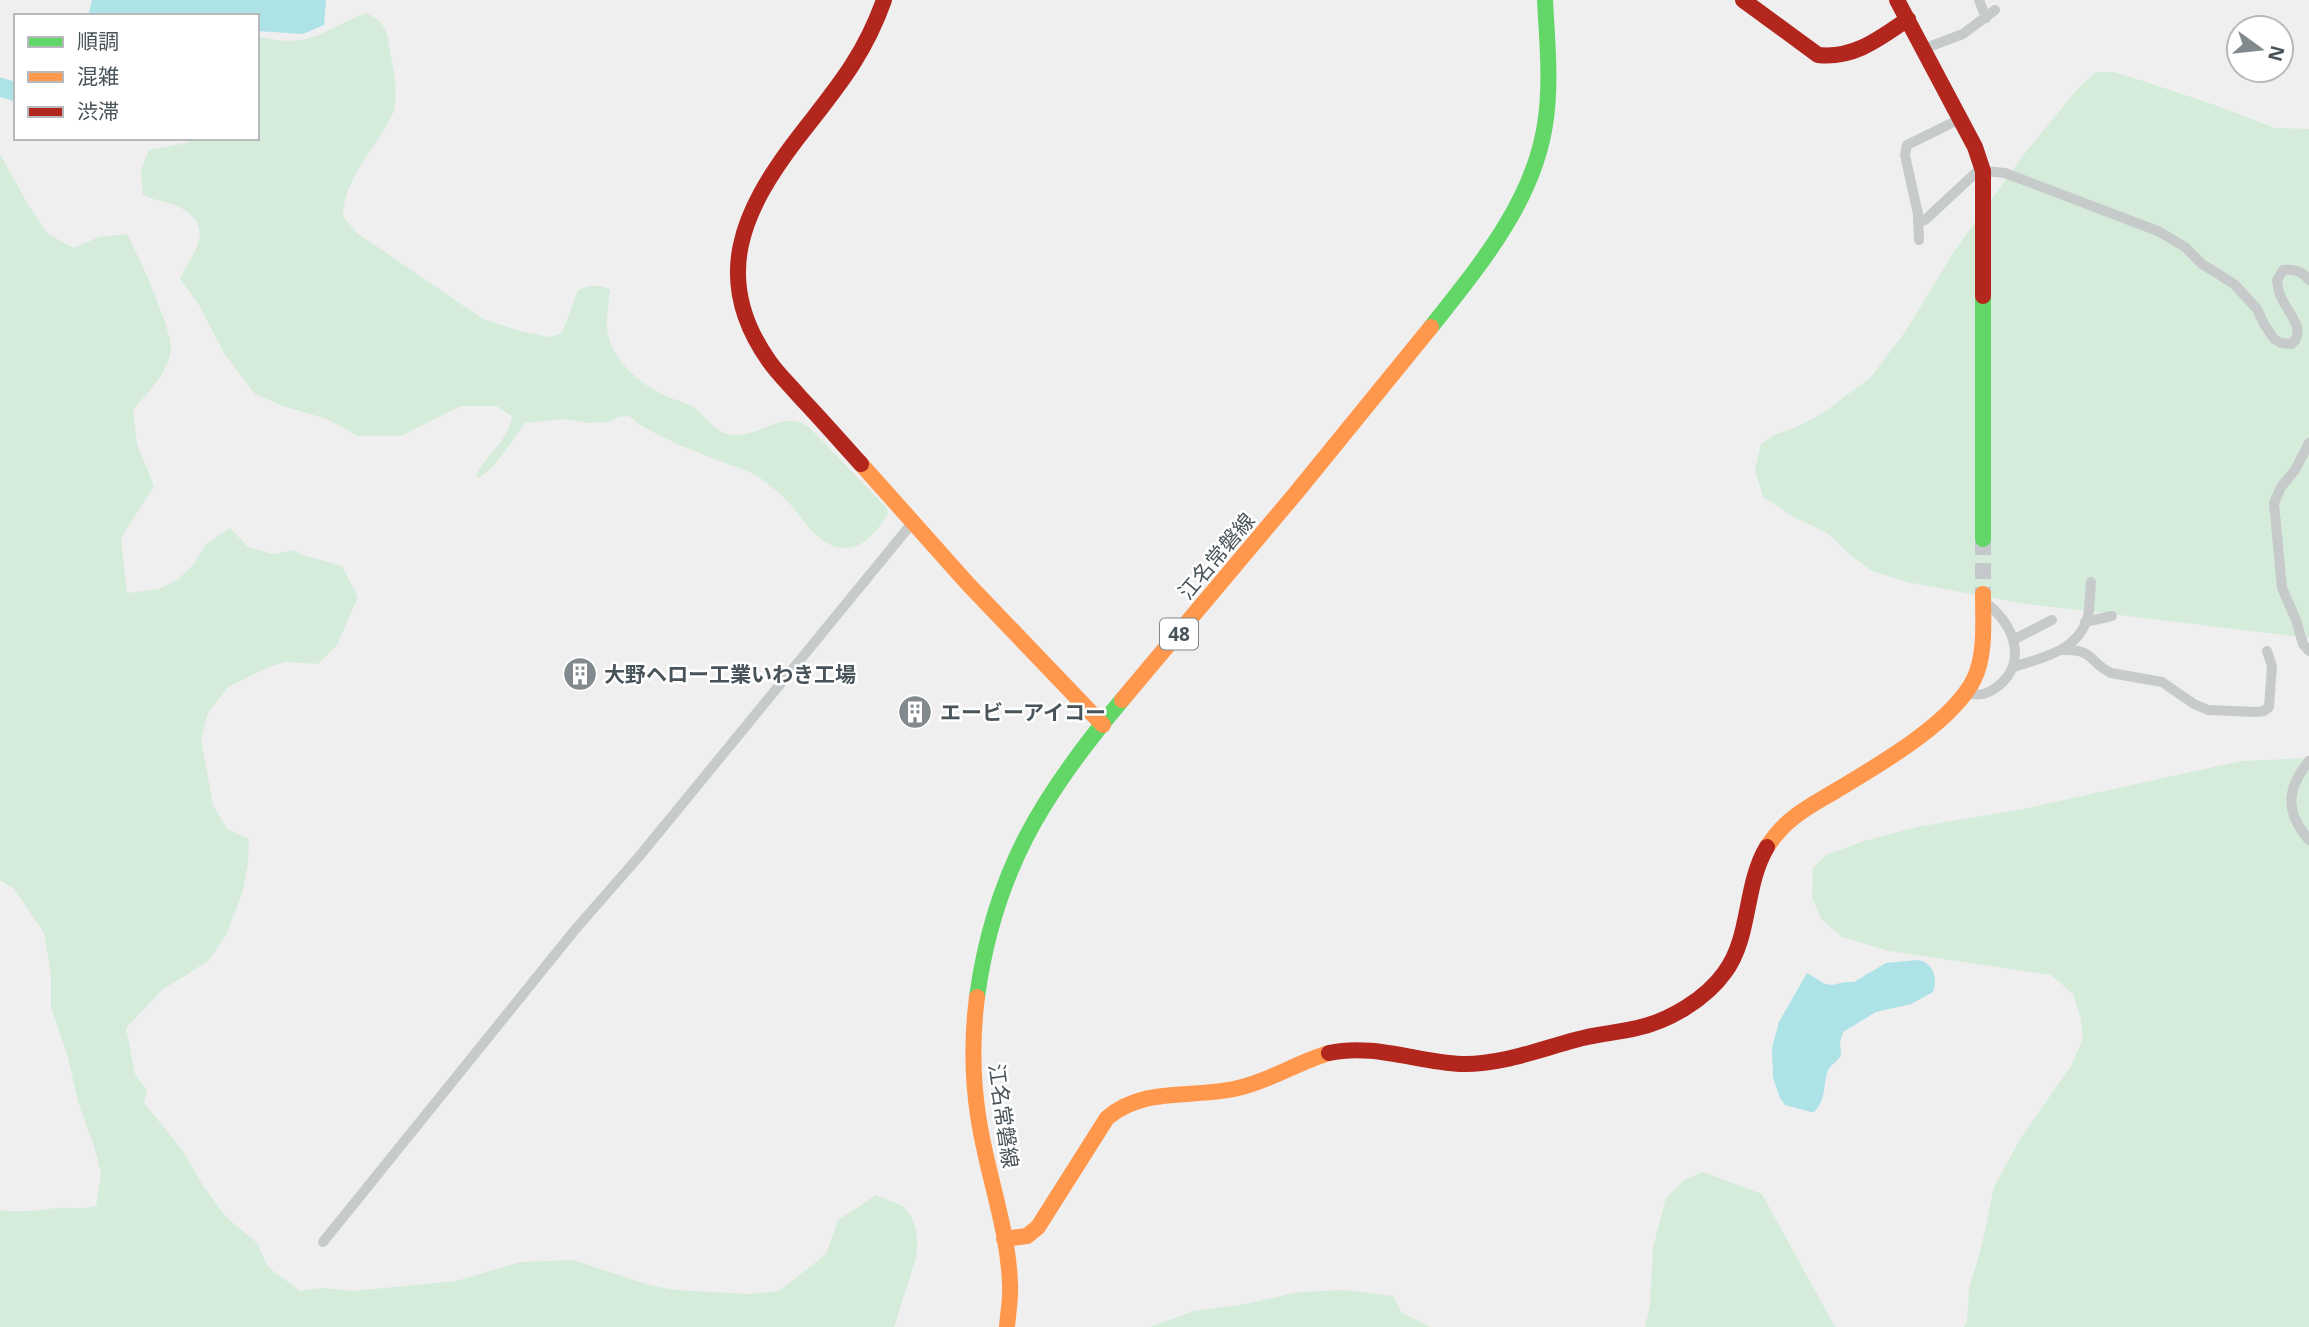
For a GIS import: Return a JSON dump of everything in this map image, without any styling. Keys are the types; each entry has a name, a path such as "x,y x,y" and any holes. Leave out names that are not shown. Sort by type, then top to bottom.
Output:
{"street":[{"path":"884,0 851,69 794,141 755,197 741,231 738,275 746,318 769,362 968,584 1103,725"},
{"name":"江名常磐線","path":"1007,1327 1011,1283 978,1118 974,1085 976,1006 996,907 1022,843 1049,794 1497,243 1525,189 1541,141 1549,86 1545,0"},
{"path":"1744,0 1809,49 1828,57 1845,55 1865,46 1908,19"},
{"path":"1897,0 1975,146 1982,169 1983,539"},
{"path":"1979,0 1986,18"},
{"path":"1923,49 1963,34 1995,10"},
{"path":"1919,240 1905,155 1907,145 1960,119"},
{"path":"1918,223 1982,169"},
{"path":"1982,169 2005,173 2158,231 2185,247 2202,264 2241,290 2257,309 2274,340 2281,343 2292,344 2296,341 2298,332 2280,296 2277,280 2283,270 2301,272 2309,280"},
{"path":"2309,443 2274,503 2282,588 2303,643 2309,651"},
{"path":"323,1242 574,931 642,853 913,522"},
{"path":"2063,650 2085,622 2091,582"},
{"path":"1966,693 1985,694 2009,677 2014,667 2013,640 2003,621 1983,597"},
{"path":"1004,1239 1027,1236 1038,1227 1107,1118 1123,1105 1158,1096 1228,1090 1260,1082 1336,1051 1372,1052 1464,1064 1489,1063 1593,1035 1649,1025 1696,1000 1720,982 1733,959 1741,941 1755,872 1777,831 1789,820 1915,739 1966,693 1975,678 1979,661 1983,597"},
{"path":"2085,622 2112,616"},
{"path":"2013,640 2052,620"},
{"path":"2014,667 2063,650 2074,650 2088,654 2111,673 2162,682 2194,704 2208,709 2256,712 2274,707 2272,666 2267,651"},
{"path":"2309,761 2290,793 2293,816 2309,840"}],"green space":[{"path":"366,13 379,21 386,30 394,74 396,99 393,114 352,181 344,204 343,216 357,233 483,319 520,331 549,337 562,333 578,290 594,286 610,290 607,323 609,340 628,370 658,392 693,407 723,432 747,434 789,421 808,426 887,508 888,514 880,526 858,545 835,547 819,538 782,496 760,478 664,438 629,416 618,417 610,422 587,423 565,419 525,423 497,461 478,478 476,476 480,468 510,425 512,416 496,406 461,406 401,436 358,436 327,419 283,406 255,394 224,353 199,305 180,279 198,242 198,224 181,208 143,195 141,170 149,150 187,143 189,140 259,140 259,36 290,41 325,32"},
{"path":"2096,72 2114,72 2137,79 2275,128 2309,129 2309,638 2019,603 1907,582 1872,571 1851,556 1829,534 1794,517 1763,497 1755,470 1761,444 1776,434 1820,415 1871,377 1905,332 1953,253 2022,157 2078,88"},
{"path":"0,154 47,233 73,248 99,237 127,234 167,328 171,351 169,360 156,383 133,410 137,444 154,486 121,538 127,593 159,589 177,580 194,564 206,544 230,528 248,547 273,554 296,550 299,554 342,566 358,597 337,645 318,664 286,662 271,666 229,686 208,713 201,739 213,805 227,829 249,839 243,891 226,935 208,961 162,990 126,1028 135,1074 147,1091 144,1103 183,1151 225,1216 257,1243 268,1267 300,1291 323,1288 353,1291 456,1281 521,1262 573,1260 649,1285 675,1290 749,1294 779,1291 826,1254 838,1220 876,1195 907,1210 917,1237 916,1258 894,1327 0,1327 0,1210 96,1206 101,1174 78,1102 68,1057 51,1008 51,974 44,933 14,889 0,880"},
{"path":"2309,758 2309,1327 1964,1327 1967,1321 1969,1289 1994,1187 2020,1139 2071,1066 2083,1039 2081,1019 2073,994 2051,975 1889,951 1842,937 1821,919 1812,897 1813,868 1826,855 1864,841 1917,827 2023,809 2241,761"},
{"path":"1703,1172 1762,1194 1835,1327 1645,1327 1650,1305 1653,1247 1666,1198 1684,1180"},
{"path":"1345,1290 1393,1296 1402,1313 1431,1327 1150,1327 1194,1311 1246,1304 1299,1292"}],"water":[{"path":"92,0 326,0 324,25 303,34 259,31 259,14 88,14"},
{"path":"1918,960 1928,964 1933,972 1933,992 1911,1004 1876,1012 1843,1032 1840,1042 1841,1055 1828,1071 1822,1098 1814,1112 1785,1105 1773,1077 1772,1048 1779,1022 1807,973 1825,984 1832,985 1854,982 1886,963"}],"waterway":[{"path":"0,87 14,91"}],"tunnel":[{"path":"1983,539 1983,594"}],"traffic: fast":[{"path":"1431,327 1503,230 1531,176 1546,118 1548,59 1545,0"},
{"path":"1983,296 1983,539"},
{"path":"977,997 996,911 1026,837 1068,768 1122,700"}],"traffic: slow":[{"path":"1122,700 1431,327"},
{"path":"861,464 968,584 1103,725"},
{"path":"1767,847 1796,816 1911,743 1949,712 1963,696 1974,679 1980,659 1983,594"},
{"path":"977,997 975,1085 978,1115 1008,1262 1010,1295 1007,1327"},
{"path":"1004,1239 1027,1236 1038,1227 1107,1118 1121,1108 1153,1097 1238,1088 1329,1053"}],"traffic: jam":[{"path":"861,464 769,361 751,331 741,302 738,274 741,246 761,193 857,57 884,0"},
{"path":"1743,0 1818,55 1843,54 1866,46 1908,19"},
{"path":"1897,0 1975,147 1983,171 1983,296"},
{"path":"1329,1053 1362,1050 1444,1063 1476,1064 1519,1056 1662,1020 1697,1000 1725,972 1739,943 1754,878 1767,847"}],"place":[{"name":"大野ヘロー工業いわき工場","path":"580,674"},
{"name":"エービーアイコー","path":"915,712"}]}
